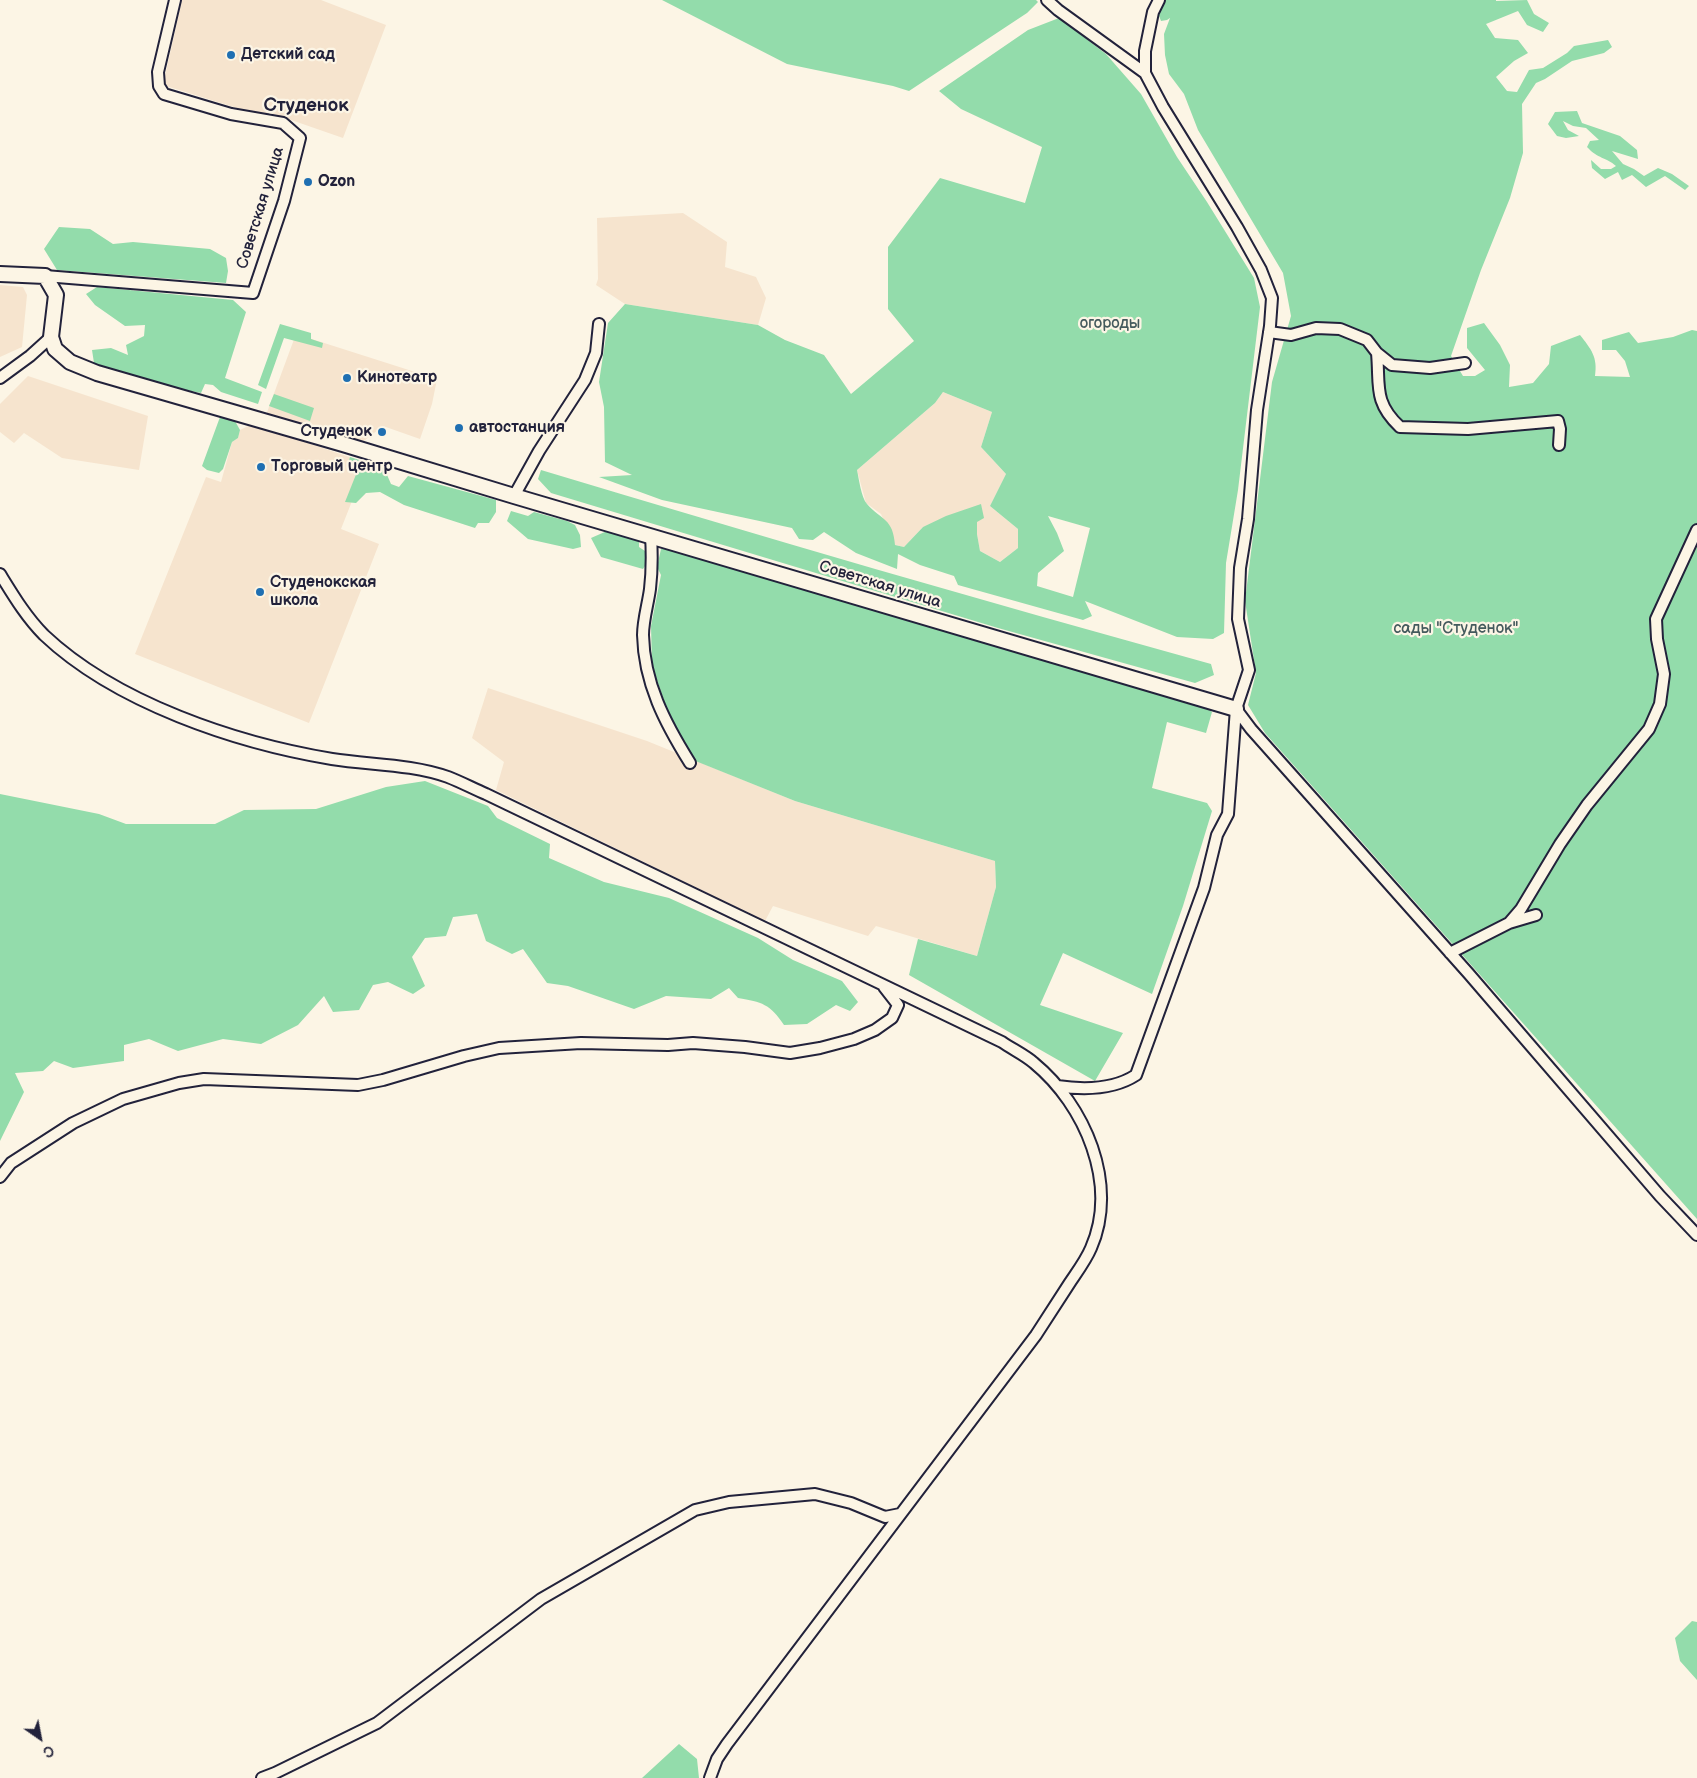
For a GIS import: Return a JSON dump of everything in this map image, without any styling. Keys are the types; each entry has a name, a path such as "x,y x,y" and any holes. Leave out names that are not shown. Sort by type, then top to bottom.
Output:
{"street":[{"name":"Советская улица","path":"45,276 253,293 284,201 300,138 283,123 231,114 164,94 159,86 158,72 175,0"},
{"path":"1046,0 1145,73 1163,107 1237,226 1261,270 1272,298 1269,332 1257,410 1248,519 1240,568 1238,619 1249,670 1236,708 1228,814 1217,835 1204,888 1136,1075 1124,1082 1104,1087 1080,1089 1057,1086"},
{"path":"1145,73 1145,51 1153,12 1158,0"},
{"path":"0,274 45,276 56,295 51,337 30,356 0,378"},
{"path":"514,496 539,450 585,380 596,353 599,324"},
{"path":"1269,332 1291,335 1316,328 1340,329 1367,340 1392,365 1430,368 1465,363"},
{"name":"Советская улица","path":"51,337 55,350 70,362 96,373 343,444 1236,708"},
{"path":"1378,353 1377,382 1381,401 1388,417 1400,427 1468,429 1558,421 1560,429 1559,446"},
{"path":"1509,923 1587,805 1650,729 1660,704 1664,674 1657,639 1656,619 1697,530"},
{"path":"651,535 650,587 643,633 646,670 654,697 690,763"},
{"path":"0,574 23,611 43,634 79,663 126,692 220,731 278,748 334,759 413,769 447,777 486,794 1002,1042 1033,1062 1057,1086 1083,1124 1093,1150 1100,1182 1101,1204 1098,1226 1082,1265 1036,1335 717,1759 710,1778"},
{"path":"1236,708 1251,728 1450,953 1660,1196 1697,1235"},
{"path":"1450,953 1509,923 1536,915"},
{"path":"0,1177 11,1163 73,1123 123,1099 179,1083 204,1079 358,1084 383,1080 464,1056 499,1048 552,1044 693,1044 745,1047 790,1053 820,1048 854,1039 875,1030 892,1018 898,1006 882,984"},
{"path":"262,1778 377,1723 541,1599 694,1510 729,1502 815,1494 851,1502 885,1517 900,1514"}],"shaded area":[{"path":"182,0 321,0 386,25 343,138 271,113 269,118 163,85"},
{"path":"683,213 727,242 725,267 756,277 766,298 758,325 625,304 596,285 598,279 597,218"},
{"path":"0,285 23,287 27,295 22,347 0,357"},
{"path":"296,334 437,379 432,404 420,439 383,426 360,444 266,415"},
{"path":"28,376 148,416 139,470 62,458 24,433 14,443 0,432 0,404"},
{"path":"943,392 992,412 981,447 1006,474 990,506 1018,529 1018,548 1000,562 980,551 977,522 923,527 904,547 895,545 881,514 866,503 857,470 935,403"},
{"name":"Студенокская школа","path":"252,424 367,463 341,529 379,544 309,723 135,654 206,477 221,482 232,442 238,438 240,430"},
{"path":"488,688 647,741 795,801 995,861 996,887 977,956 876,926 868,936 773,906 765,921 496,790 504,762 472,738"}],"green space":[{"path":"662,0 1036,0 1038,2 1027,13 909,91 787,64"},
{"name":"сады \"Студенок\"","path":"1164,0 1527,0 1534,14 1549,23 1543,32 1527,25 1518,11 1486,24 1495,38 1518,40 1528,53 1514,61 1496,77 1507,91 1517,92 1529,70 1543,68 1567,53 1574,46 1608,40 1612,47 1604,53 1572,61 1536,83 1522,104 1523,153 1510,198 1481,270 1451,356 1463,376 1475,376 1485,370 1467,348 1467,328 1484,323 1500,345 1510,365 1509,387 1533,383 1549,364 1551,346 1580,335 1593,354 1596,369 1595,376 1630,377 1625,361 1616,350 1602,350 1602,340 1629,332 1638,343 1673,337 1692,330 1697,331 1697,1219 1265,733 1248,705 1256,673 1245,601 1272,382 1291,316 1283,273 1198,130 1184,94 1169,74 1165,55 1164,34 1170,18 1161,21 1158,13"},
{"name":"огороды","path":"1059,18 1106,54 1141,94 1177,157 1254,278 1260,307 1238,490 1226,563 1224,633 1213,639 1177,637 1085,601 1092,616 1083,620 958,585 954,576 920,565 898,554 897,569 856,553 824,532 813,540 799,539 792,528 662,500 599,477 632,475 605,462 604,407 599,382 608,323 625,304 758,325 785,340 824,355 851,394 914,341 888,309 888,247 940,178 1025,203 1042,147 961,109 939,91 1028,30","holes":["943,392 992,412 981,447 1006,474 990,506 1018,529 1018,548 1000,562 980,551 977,522 984,518 981,504 946,516 923,527 904,547 895,545 894,536 889,525 872,510 863,497 857,470 935,403","1048,516 1090,528 1073,597 1037,586 1038,573 1064,551"]},
{"path":"1577,111 1582,123 1620,136 1637,150 1638,159 1612,151 1623,164 1644,176 1658,168 1672,174 1689,186 1685,190 1665,176 1646,187 1632,175 1622,180 1618,172 1605,179 1592,168 1591,160 1601,169 1611,169 1616,166 1587,147 1590,141 1599,140 1586,128 1573,126 1563,121 1568,130 1579,136 1566,138 1557,136 1548,124 1555,112"},
{"path":"59,227 90,229 113,244 133,242 210,249 226,258 228,271 226,283 57,270 44,249"},
{"path":"97,287 233,300 246,312 225,378 262,392 258,404 221,392 213,385 205,384 201,393 132,378 94,363 92,350 111,348 128,355 126,345 144,336 145,325 125,326 95,305 86,294"},
{"path":"280,324 311,333 311,339 323,343 322,348 284,338 266,389 258,385"},
{"path":"274,394 314,408 310,421 269,406"},
{"path":"220,417 235,421 240,430 238,438 232,442 223,469 219,473 207,470 202,466"},
{"path":"350,457 384,468 391,484 399,487 408,476 496,500 496,512 489,523 478,523 475,528 404,505 380,492 366,493 356,503 345,502 357,472 347,466"},
{"path":"541,470 875,569 1211,664 1214,675 1195,683 998,628 551,493 538,479"},
{"path":"511,511 528,516 534,512 575,525 580,535 581,547 573,549 528,539 507,521"},
{"path":"607,531 639,540 639,547 645,551 647,563 643,569 601,557 591,538"},
{"path":"671,547 1203,705 1212,712 1206,733 1167,722 1152,788 1207,803 1212,811 1183,906 1152,994 1063,953 1040,1005 1123,1033 1095,1081 909,975 918,939 977,956 996,887 995,861 795,801 693,760 669,715 652,666 651,626 661,575 657,567 661,549"},
{"path":"425,781 488,806 497,818 550,844 549,858 604,882 669,898 758,938 793,960 842,981 858,1002 850,1011 836,1005 807,1024 784,1025 770,1008 753,1001 738,998 729,988 711,999 666,996 634,1009 568,986 547,983 523,949 512,954 486,941 477,914 453,917 446,936 425,938 412,957 425,986 413,994 388,982 373,985 359,1010 333,1012 324,996 298,1025 261,1044 223,1039 178,1051 149,1039 124,1045 124,1061 73,1068 54,1061 43,1071 15,1073 24,1092 0,1141 0,794 99,814 126,824 215,824 244,810 316,809 386,787"},
{"path":"1692,1621 1697,1622 1697,1680 1680,1661 1675,1638"},
{"path":"679,1744 697,1759 699,1778 642,1778"}],"place":[{"name":"Детский сад","path":"231,55"},
{"name":"Ozon","path":"308,182"},
{"name":"Кинотеатр","path":"347,378"},
{"name":"автостанция","path":"459,428"},
{"name":"Студенок","path":"382,432"},
{"name":"Торговый центр","path":"261,467"},
{"name":"Студенокская школа","path":"260,592"}],"district":[{"name":"Студенок","path":"306,106"}]}
